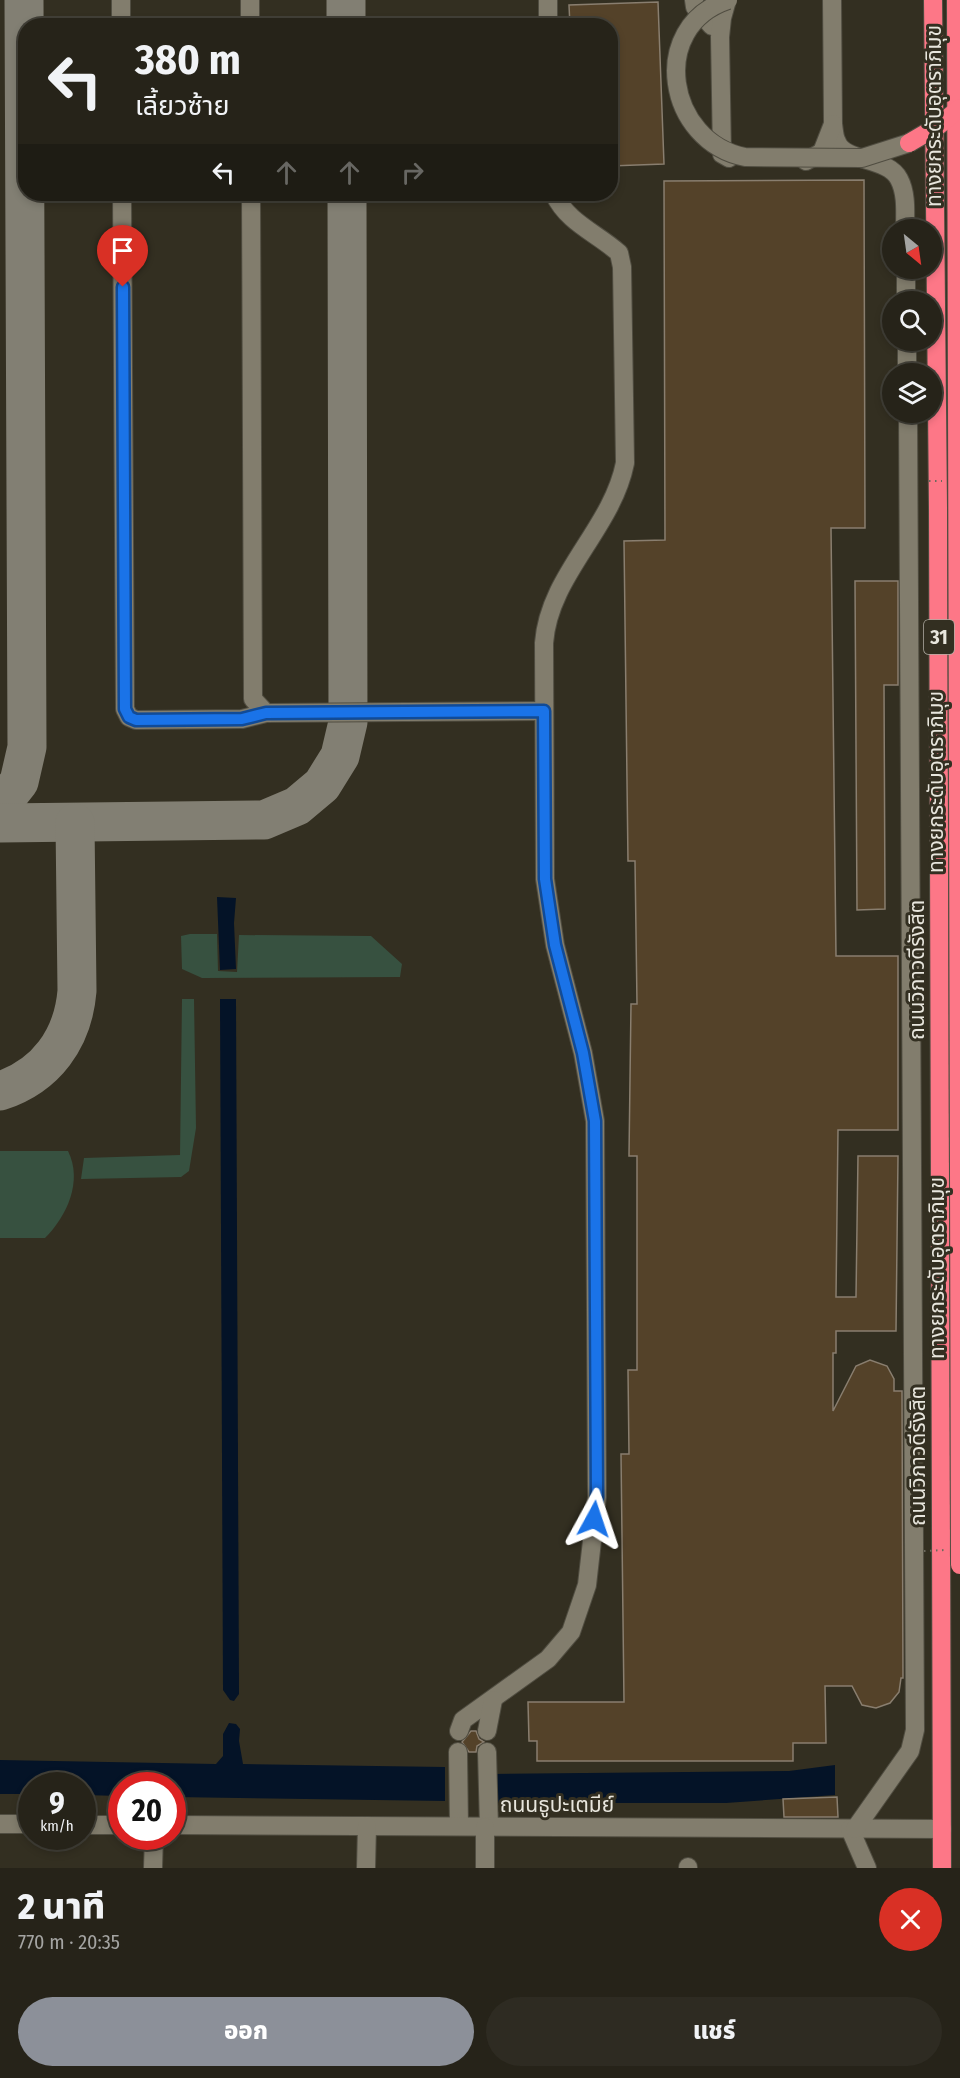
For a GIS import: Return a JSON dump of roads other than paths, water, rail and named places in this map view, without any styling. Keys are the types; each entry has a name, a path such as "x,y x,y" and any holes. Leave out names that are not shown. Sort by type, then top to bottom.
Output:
{"highway":[{"name":"ถนนวิภาวดีรังสิต","path":"933,0 938,519 942,1868"},
{"name":"ทางยกระดับอุตราภิมุข","path":"957,0 960,1565"},
{"path":"909,143 938,126 960,108"}],"street":[{"path":"121,0 121,18"},
{"path":"250,0 250,18"},
{"path":"548,0 548,18"},
{"path":"694,0 695,7 720,37"},
{"path":"728,0 722,18 720,37 722,154 734,162 809,161 826,145 833,124"},
{"path":"728,0 705,12 689,29 678,51 675,67 678,96 684,111 705,137 731,154 745,157 862,158 909,143"},
{"path":"832,0 833,124 837,143 842,150 877,162 899,177 905,199 905,219"},
{"path":"122,201 126,714 136,720 242,719 266,713 544,711"},
{"path":"251,201 253,699 266,713"},
{"path":"459,1731 463,1720 494,1700 548,1659 571,1632 587,1585 597,1497 595,1121 583,1053 555,945 545,879 544,643 548,618 559,591 614,500 625,463 622,267 619,253 574,222 558,201"},
{"path":"867,1868 853,1829 910,1751 915,1730 908,423"},
{"path":"487,1731 494,1700"},
{"path":"458,1757 458,1819"},
{"path":"486,1843 487,1759"},
{"name":"ถนนธูปะเตมีย์","path":"186,1827 366,1846 458,1819 486,1843 853,1829 942,1829"},
{"path":"0,1824 18,1824"},
{"path":"153,1868 154,1850"}],"water":[{"path":"217,897 236,898 234,923 236,969 220,970"},
{"path":"220,999 236,999 239,1694 234,1701 230,1700 223,1690"},
{"path":"229,1723 236,1724 240,1729 239,1741 243,1764 445,1767 445,1801 186,1797 186,1772 108,1772 108,1796 96,1795 96,1772 18,1772 18,1794 0,1794 0,1760 216,1764 223,1756 223,1734"},
{"path":"835,1765 835,1795 726,1803 492,1803 491,1774 789,1771"}]}
